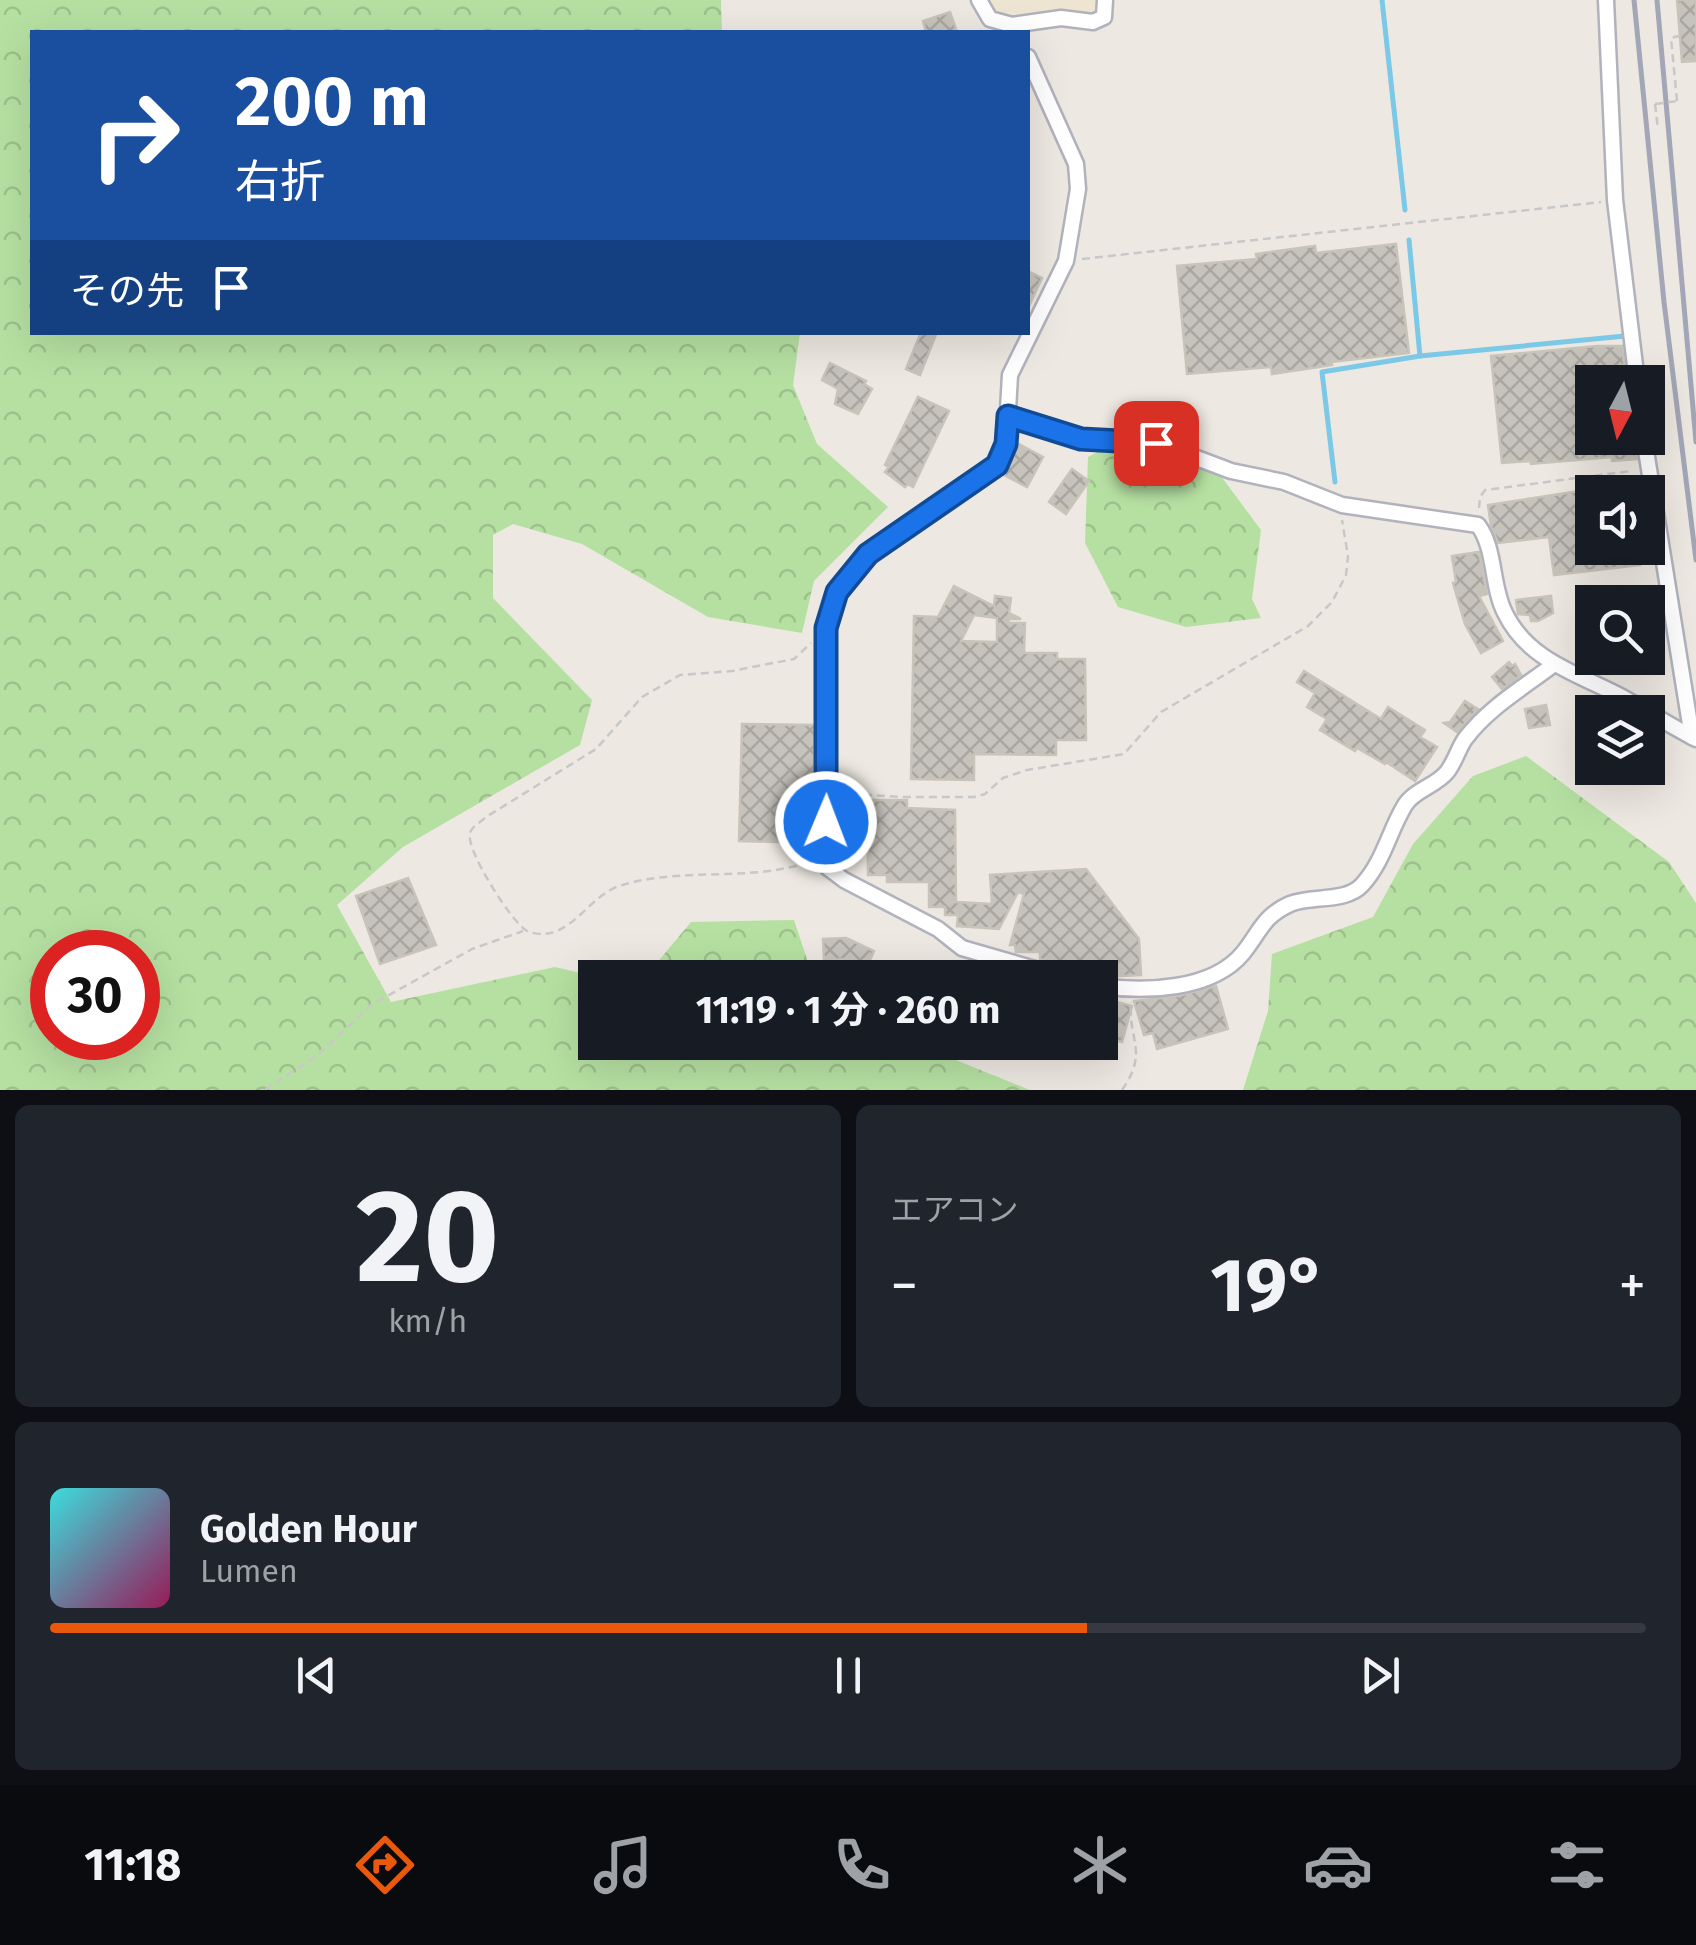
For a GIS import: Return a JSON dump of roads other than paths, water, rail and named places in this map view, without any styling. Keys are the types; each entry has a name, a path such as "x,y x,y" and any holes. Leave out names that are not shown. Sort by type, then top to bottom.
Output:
{"street":[{"path":"979,0 990,19 1014,29 1061,18 1092,22 1104,17 1106,0"},
{"path":"1606,0 1615,200 1635,365"},
{"path":"1030,62 1076,164 1078,189 1066,261 1030,335"},
{"path":"1004,960 962,948 938,929 828,868 824,858 826,628 837,592 868,554 997,465 1006,444 1010,376 1030,335"},
{"path":"1008,416 1081,439 1156,443 1231,471 1284,482 1342,506 1478,525 1484,534 1505,614 1522,638 1553,665 1617,694 1694,738"},
{"path":"1646,455 1694,738"},
{"path":"1118,988 1178,986 1208,976 1243,954 1261,923 1286,906 1308,898 1353,893 1388,846 1407,800 1447,772 1465,739 1483,719 1553,665"}],"waterway":[{"path":"1382,0 1405,210"},
{"path":"1409,240 1420,356"},
{"path":"1335,482 1322,372 1420,356 1625,336"}],"railway":[{"path":"1634,0 1664,302 1696,560"},
{"path":"1657,0 1696,442"}]}
